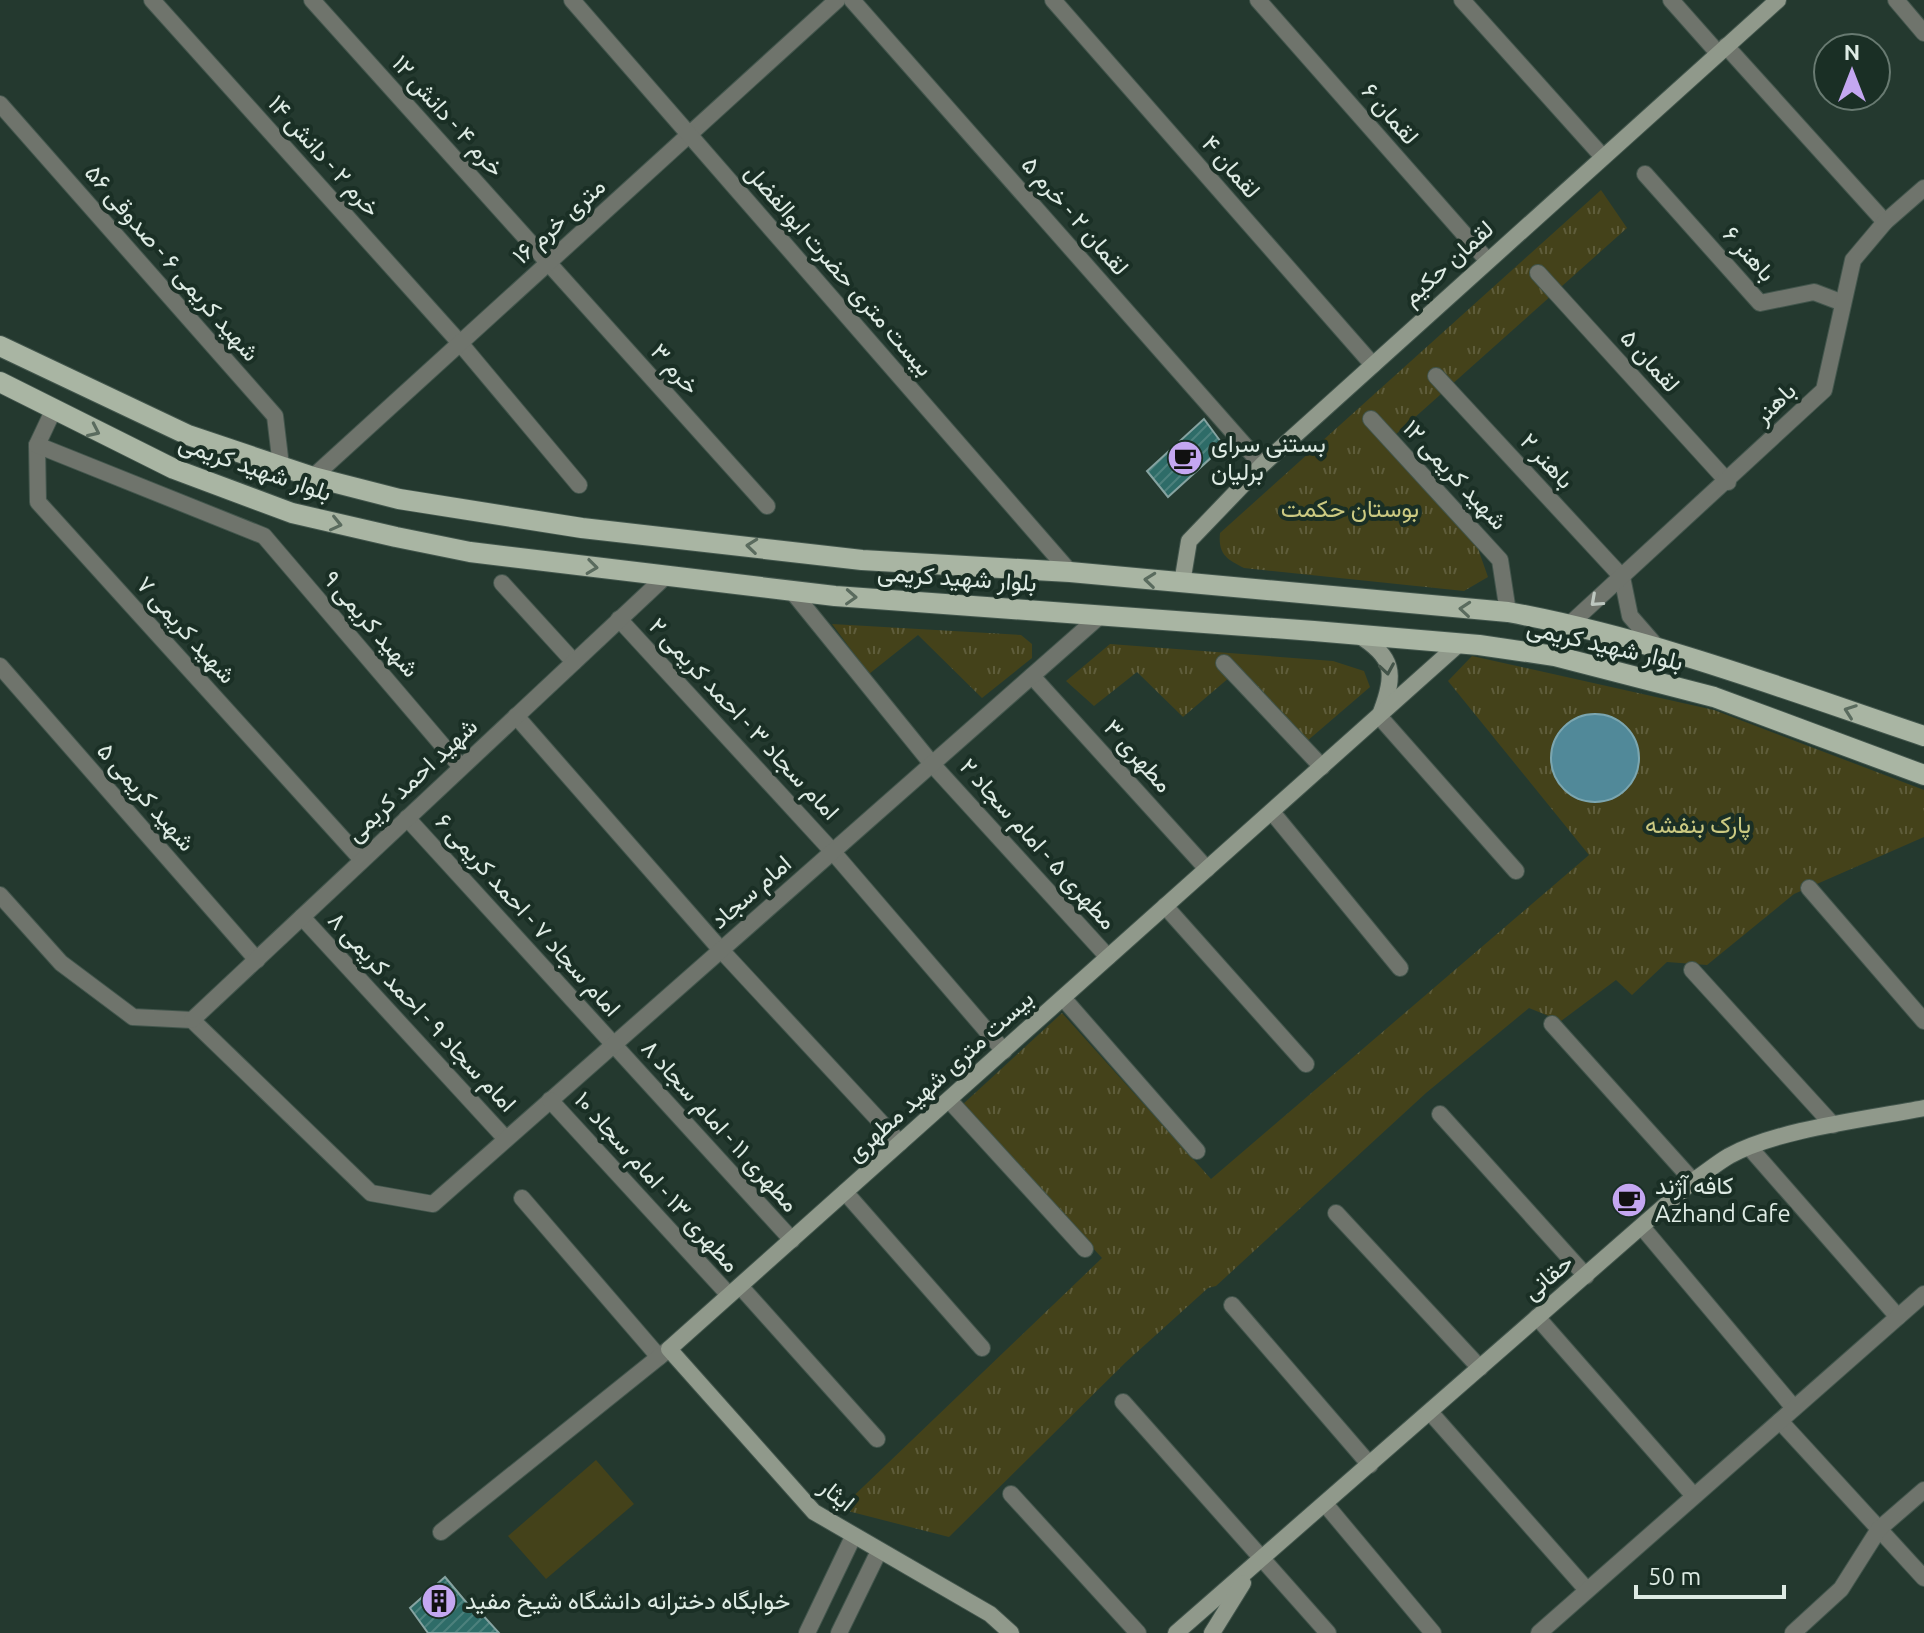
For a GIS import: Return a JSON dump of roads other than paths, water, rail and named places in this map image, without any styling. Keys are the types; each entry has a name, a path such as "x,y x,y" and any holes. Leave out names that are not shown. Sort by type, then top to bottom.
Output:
{"main road":[{"name":"لقمان حکیم","path":"1182,583 1189,541 1262,465 1778,0"},
{"name":"بلوار شهید کریمی","path":"0,346 188,435 313,477 399,499 582,528 862,560 1070,572 1508,612 1570,624 1719,664 1924,736"},
{"name":"بلوار شهید کریمی","path":"0,382 174,469 272,507 470,552 791,590 1357,634 1460,643 1555,656 1714,697 1924,775"},
{"path":"1357,634 1382,650 1389,664 1387,696 1379,716"},
{"name":"بیست متری شهید مطهری","path":"664,1353 1460,643"},
{"name":"حقانی","path":"1250,1572 1693,1181 1731,1155 1833,1125 1921,1113"},
{"name":"ایثار","path":"664,1353 814,1512 990,1614 1011,1633"},
{"path":"1176,1633 1250,1572"},
{"path":"1212,1633 1250,1572"}],"street":[{"name":"خرم ۲ - دانش ۱۴","path":"152,0 460,343 579,485"},
{"name":"خرم ۴ - دانش ۱۲","path":"312,0 547,263"},
{"name":"بیست متری حضرت ابوالفضل","path":"572,0 1070,572"},
{"name":"۱۶ متری خرم","path":"313,477 837,0"},
{"name":"لقمان ۲ - خرم ۵","path":"852,0 1262,465"},
{"name":"لقمان ۴","path":"1053,0 1373,365"},
{"name":"لقمان ۶","path":"1258,0 1487,260"},
{"path":"1462,0 1602,156"},
{"path":"1671,0 1722,49 1885,222"},
{"path":"1896,0 1924,33"},
{"name":"شهید کریمی ۶ - صدوقی ۵۶","path":"0,104 275,416 281,466"},
{"name":"باهنر ۶","path":"1645,174 1760,303 1814,292 1843,303"},
{"name":"باهنر","path":"1570,624 1728,482 1824,390 1853,260 1885,222 1924,188"},
{"name":"خرم ۳","path":"547,263 767,506"},
{"name":"لقمان ۵","path":"1538,273 1728,482"},
{"name":"باهنر ۲","path":"1436,376 1622,577"},
{"name":"شهید کریمی ۷","path":"53,411 37,445 38,502 362,860"},
{"name":"شهید کریمی ۱۲","path":"1371,419 1500,560 1508,612"},
{"path":"37,445 264,536 272,507"},
{"name":"شهید کریمی ۹","path":"264,536 461,767"},
{"name":"شهید احمد کریمی","path":"192,1020 666,576"},
{"path":"1622,577 1630,616 1657,647"},
{"path":"502,583 574,662"},
{"name":"مطهری ۵ - امام سجاد ۲","path":"791,590 932,764 1108,957"},
{"name":"امام سجاد","path":"192,1020 371,1193 433,1204 1101,615"},
{"name":"امام سجاد ۳ - احمد کریمی ۲","path":"619,619 833,852 1004,1051"},
{"path":"1224,663 1322,767"},
{"name":"شهید کریمی ۵","path":"0,666 257,960"},
{"name":"مطهری ۳","path":"1032,676 1207,869"},
{"path":"516,716 721,950 900,1143"},
{"path":"1379,716 1516,871"},
{"path":"1272,812 1400,968"},
{"name":"امام سجاد ۷ - احمد کریمی ۶","path":"407,818 614,1045"},
{"path":"1809,888 1924,1021"},
{"path":"0,895 61,963 133,1017 192,1020"},
{"path":"1165,906 1306,1064"},
{"name":"امام سجاد ۹ - احمد کریمی ۸","path":"302,917 506,1139"},
{"path":"1692,970 1833,1125"},
{"path":"1063,998 1197,1151"},
{"path":"1552,1024 1693,1181"},
{"name":"مطهری ۱۱ - امام سجاد ۸","path":"614,1045 792,1240"},
{"name":"مطهری ۱۳ - امام سجاد ۱۰","path":"550,1100 877,1439"},
{"path":"949,1100 1085,1249"},
{"path":"1440,1114 1586,1276"},
{"path":"1750,1148 1898,1317"},
{"path":"845,1192 982,1348"},
{"path":"522,1198 664,1353"},
{"path":"1336,1213 1480,1368"},
{"path":"1642,1227 1794,1408"},
{"path":"1547,1630 1587,1590 1924,1294"},
{"path":"1232,1305 1370,1465"},
{"path":"1537,1317 1694,1496"},
{"name":"بیست متری شهید مطهری","path":"441,1532 664,1353"},
{"path":"1123,1402 1328,1633"},
{"path":"1430,1412 1587,1590"},
{"path":"1780,1421 1924,1578"},
{"path":"1793,1633 1841,1589 1879,1529 1924,1490"},
{"path":"1011,1494 1138,1633"},
{"path":"1326,1505 1433,1633"},
{"path":"807,1633 853,1537"},
{"path":"839,1633 879,1551"}],"water":[{"path":"1595,714 1612,717 1626,727 1636,741 1639,758 1636,775 1626,789 1612,799 1595,802 1578,799 1564,789 1554,775 1551,758 1554,741 1564,727 1578,717"}],"place":[{"name":"بستنی سرای برلیان","path":"1185,458"},
{"name":"کافه آژند Azhand Cafe","path":"1629,1200"},
{"name":"خوابگاه دخترانه دانشگاه شیخ مفید","path":"439,1601"}],"park label":[{"name":"بوستان حکمت","path":"1350,509"},
{"name":"پارک بنفشه","path":"1698,825"}]}
